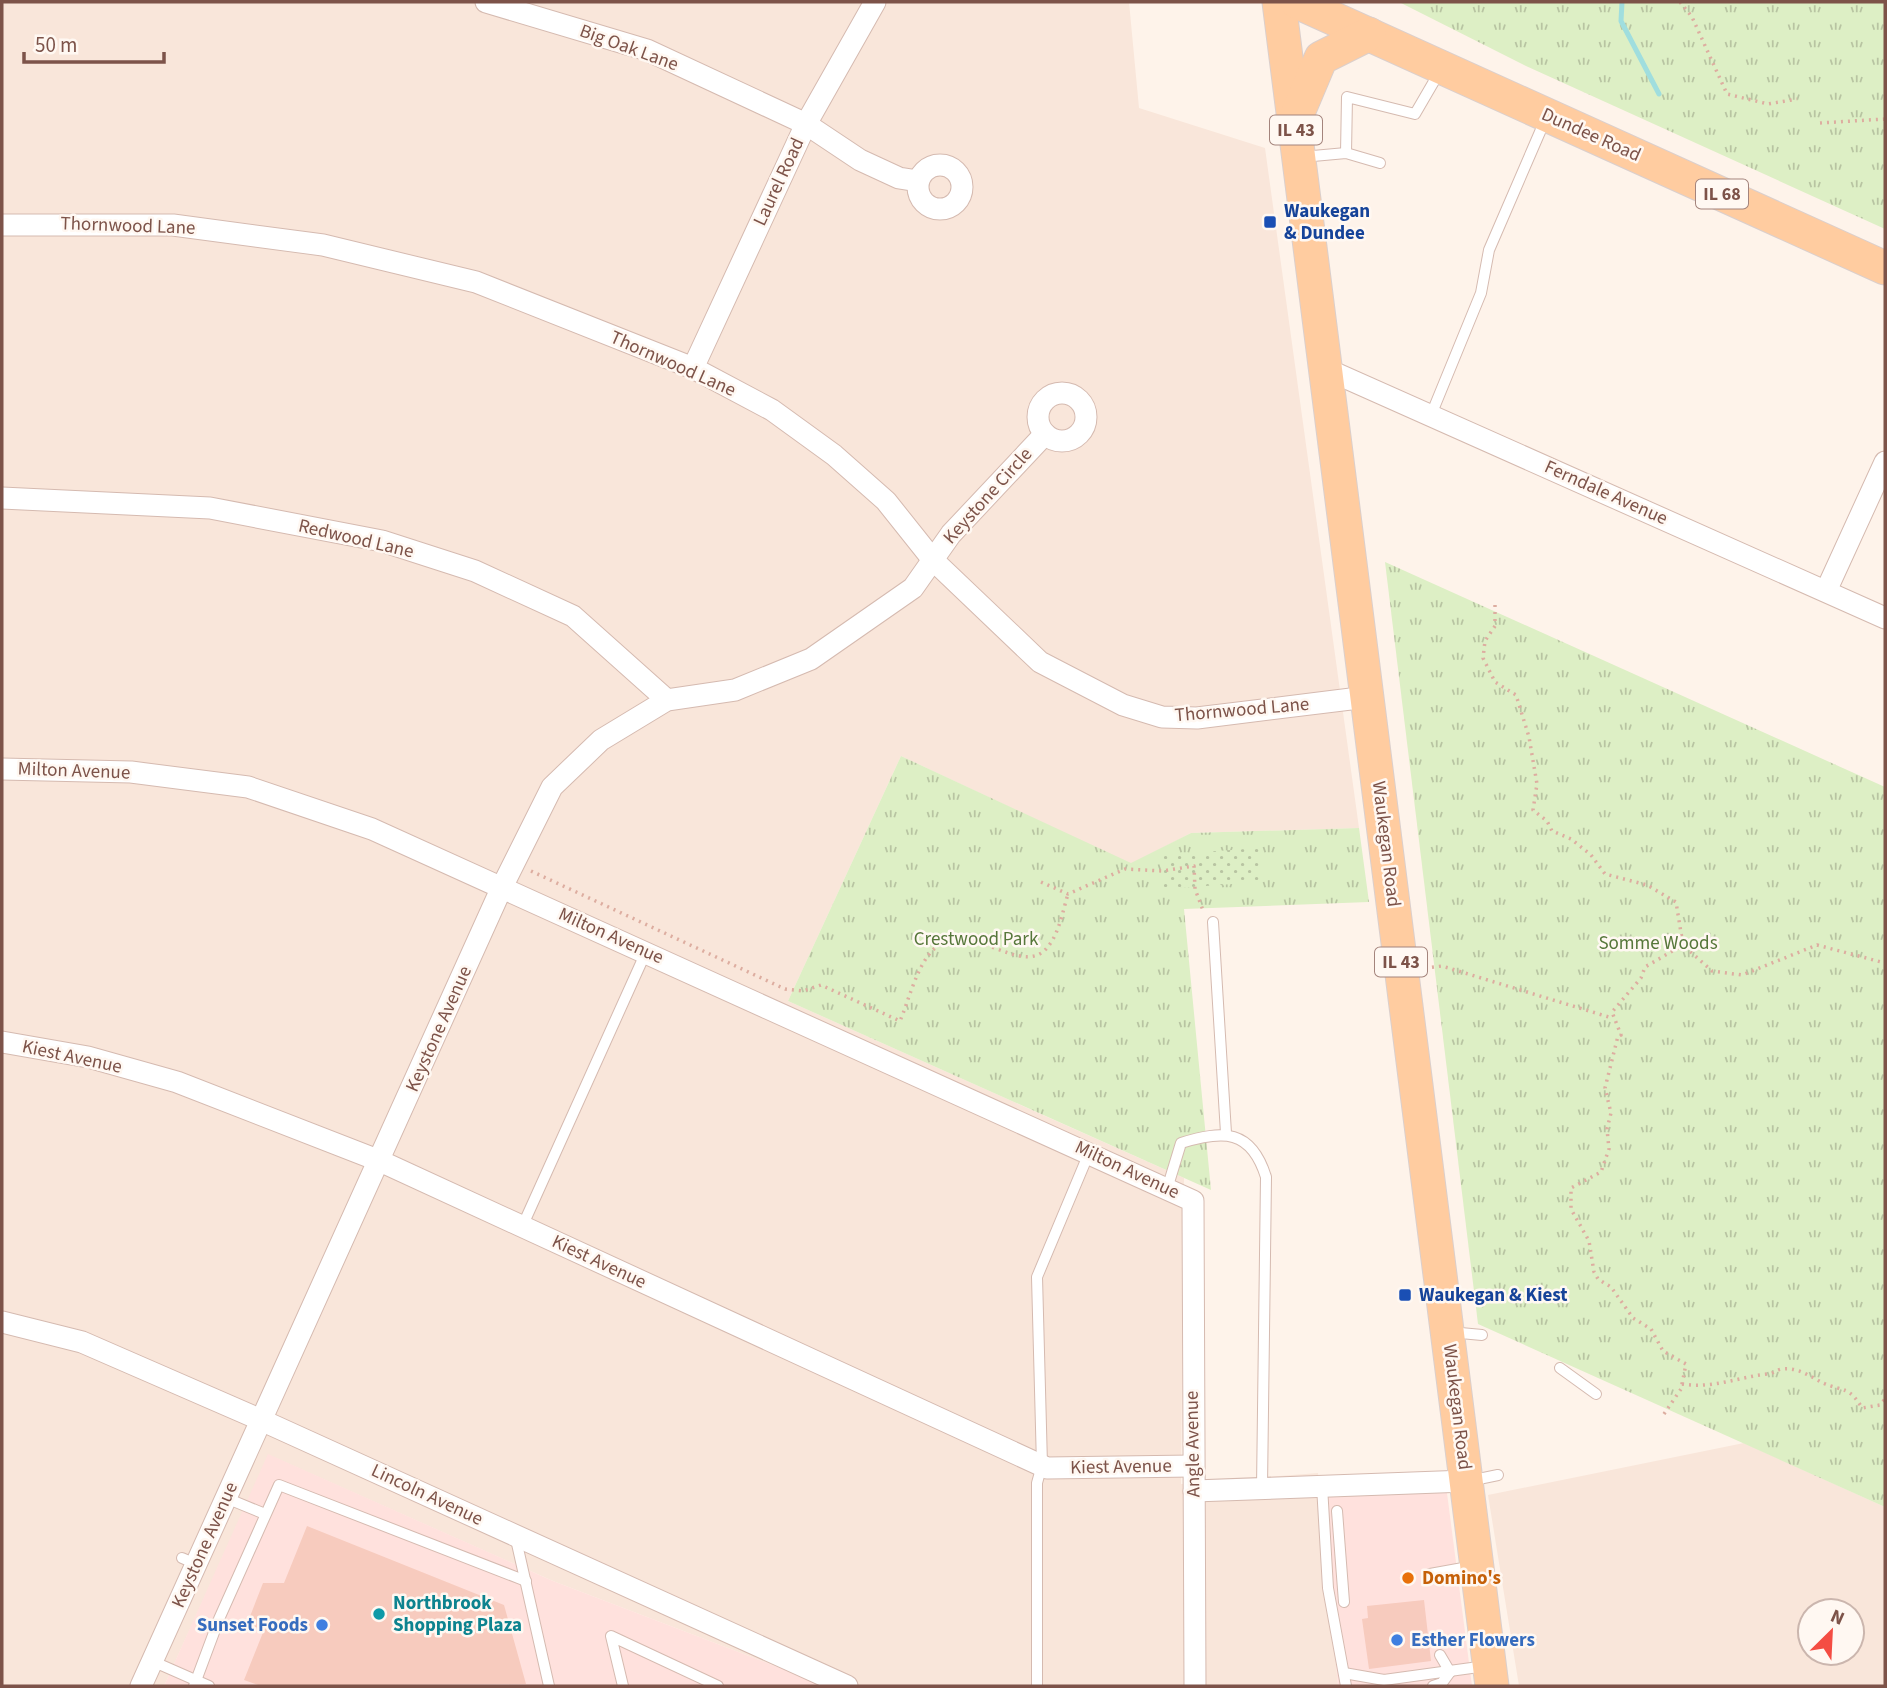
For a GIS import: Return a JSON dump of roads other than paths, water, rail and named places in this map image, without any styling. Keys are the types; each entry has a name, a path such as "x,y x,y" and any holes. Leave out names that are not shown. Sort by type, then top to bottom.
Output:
{"main road":[{"name":"Waukegan Road","path":"1279,2 1447,1332 1482,1478 1477,1565 1491,1676"},
{"name":"Dundee Road","path":"1297,2 1885,268"},
{"path":"1294,120 1321,58 1369,34"}],"street":[{"name":"Big Oak Lane","path":"486,2 647,50 806,124 860,160 899,178 918,181"},
{"name":"Laurel Road","path":"693,368 806,124 875,2"},
{"name":"Thornwood Lane","path":"2,225 26,222 173,225 323,245 476,282 693,368 772,410 834,455 887,501 933,560 1040,662 1124,705 1162,717 1197,718 1367,697"},
{"name":"Ferndale Avenue","path":"1326,369 1885,618"},
{"name":"Keystone Circle","path":"933,560 951,534 1045,434"},
{"path":"1826,591 1885,462"},
{"name":"Redwood Lane","path":"2,498 210,508 382,541 475,571 573,616 667,700"},
{"name":"Keystone Avenue","path":"141,1686 189,1561 226,1498 502,887 552,787 601,740 667,700 735,690 811,659 913,587 933,560"},
{"name":"Milton Avenue","path":"2,769 131,772 248,788 372,829 1193,1201"},
{"name":"Kiest Avenue","path":"2,1042 88,1057 177,1082 380,1161 1042,1465 1192,1466"},
{"name":"Angle Avenue","path":"1193,1201 1195,1686"},
{"name":"Lincoln Avenue","path":"2,1322 82,1342 261,1420 847,1686"},
{"name":"Kiest Avenue","path":"1194,1490 1482,1478"}],"lane":[{"path":"1346,153 1347,97 1415,114 1442,67"},
{"path":"1431,415 1480,293 1489,250 1548,115"},
{"path":"1299,157 1346,153 1380,163"},
{"path":"1213,922 1226,1133"},
{"path":"522,1227 646,952"},
{"path":"1167,1189 1181,1143 1206,1135 1226,1133 1247,1144 1261,1160 1266,1177 1262,1488"},
{"path":"1037,1686 1037,1483 1042,1465 1037,1277 1089,1153"},
{"path":"1447,1332 1482,1335"},
{"path":"1560,1368 1596,1394"},
{"path":"195,1684 219,1619 279,1485 526,1581"},
{"path":"1322,1486 1328,1588 1350,1670 1346,1686"},
{"path":"226,1498 265,1514"},
{"path":"1337,1511 1344,1602"},
{"path":"515,1535 549,1686"},
{"path":"1430,1574 1477,1565"},
{"path":"623,1686 611,1636 718,1686"},
{"path":"1440,1655 1450,1672"},
{"path":"152,1661 195,1684 209,1686"},
{"path":"1350,1670 1367,1681 1450,1672 1491,1676"},
{"path":"1433,1686 1442,1684 1450,1672"}],"waterway":[{"path":"1622,2 1621,21 1659,94"}],"place":[{"name":"Waukegan & Dundee","path":"1270,222"},
{"name":"Waukegan & Kiest","path":"1405,1295"},
{"name":"Domino's","path":"1408,1578"},
{"name":"Northbrook Shopping Plaza","path":"379,1614"},
{"name":"Sunset Foods","path":"322,1625"},
{"name":"Esther Flowers","path":"1397,1640"}],"park label":[{"name":"Crestwood Park","path":"976,939"},
{"name":"Somme Woods","path":"1658,943"}]}
